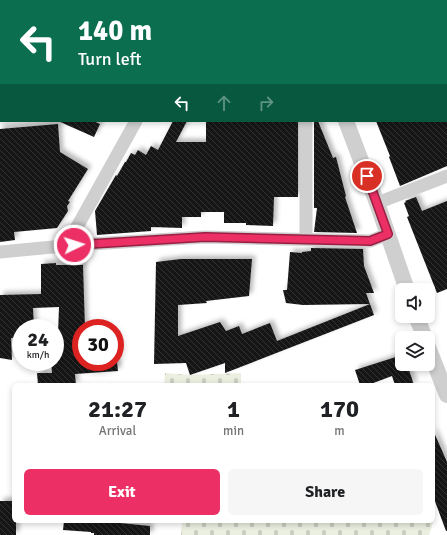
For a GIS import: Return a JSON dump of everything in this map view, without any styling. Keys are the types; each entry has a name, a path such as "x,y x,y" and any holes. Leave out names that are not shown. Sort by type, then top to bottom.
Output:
{"street":[{"path":"74,245 77,227 135,122"},
{"path":"306,122 306,239"},
{"path":"346,122 378,203 405,283"},
{"path":"378,203 447,176"},
{"path":"0,252 74,245 205,237 370,241 388,234"},
{"path":"435,365 447,395"}],"green space":[{"path":"165,373 190,375 241,373 241,383 164,383"},
{"path":"182,523 433,523 429,535 181,535"}],"building":[{"path":"60,122 95,122 100,124 94,137"},
{"path":"172,122 186,122 176,142 206,142 206,122 298,122 298,197 274,197 273,226 246,225 246,223 224,223 224,212 201,212 201,217 182,217 182,228 151,227 151,231 97,235 95,211 131,153 135,155 138,150 146,155 151,146 158,150"},
{"path":"314,122 318,122 333,158 336,157 345,197 357,233 314,232 317,208 314,208"},
{"path":"376,122 447,122 447,166 400,186 389,157 390,156"},
{"path":"58,124 60,152 88,169 68,201 70,202 67,206 68,211 57,228 14,232 15,240 0,242 0,129"},
{"path":"416,197 422,211 447,201 447,289 437,293 435,283 433,283 407,217 409,216 404,203 406,202 405,201"},
{"path":"311,248 363,249 364,266 374,293 366,293 370,304 303,305 286,303 283,290 287,290 290,252 302,253 311,251"},
{"path":"181,259 252,259 249,296 206,301 207,303 178,305 178,336 220,322 226,331 239,326 242,334 270,323 277,341 370,304 374,315 225,373 225,363 190,375 186,363 154,364 156,262"},
{"path":"56,263 56,265 83,265 85,319 72,319 72,371 118,371 75,374 76,383 38,383 37,373 64,371 64,319 59,319 59,307 33,308 34,319 12,319 12,360 0,358 0,295 41,294 41,264"},
{"path":"395,357 395,371 409,371 413,383 394,383 392,376 373,383 359,383 355,370"},
{"path":"435,435 447,462 446,531 435,501"},
{"path":"0,501 12,501 12,523 16,523 16,535 0,535"},
{"path":"64,523 120,523 150,526 150,535 94,535 94,533 91,532 63,530"}],"route":[{"path":"74,245 205,237 370,241 388,234 367,176"}]}
